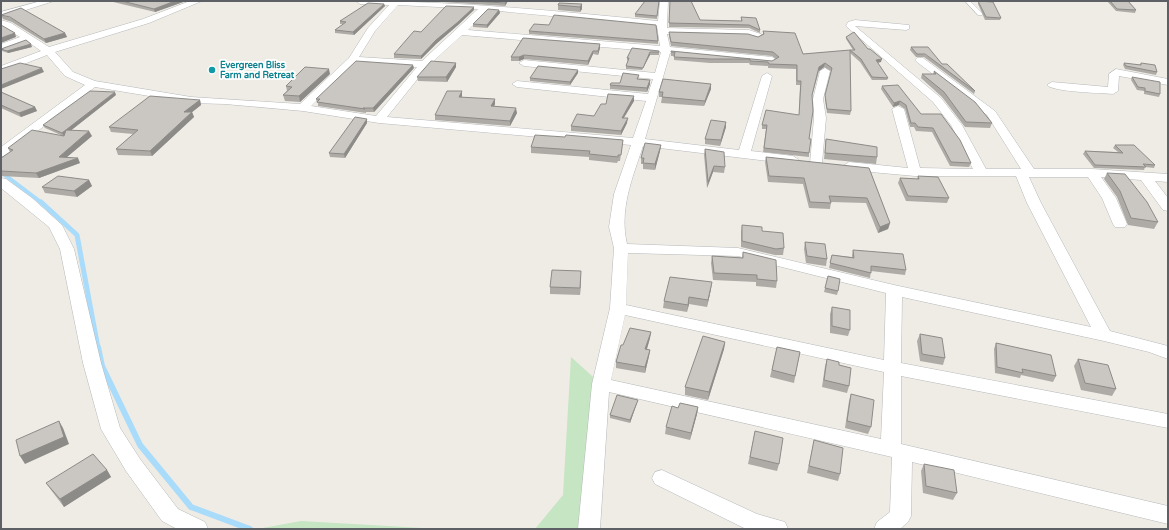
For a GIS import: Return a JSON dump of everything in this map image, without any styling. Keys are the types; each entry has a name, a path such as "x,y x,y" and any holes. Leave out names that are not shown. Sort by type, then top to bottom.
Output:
{"street":[{"path":"1,15 50,1"},
{"path":"1,70 50,52 58,47 146,21 198,1"},
{"path":"360,1 486,7 662,28 749,33 758,36"},
{"path":"589,529 601,384 618,308 621,248 616,227 620,194 639,142 666,50 662,28 662,10 664,1"},
{"path":"303,108 353,60 371,30 395,3"},
{"path":"379,120 424,64 486,7"},
{"path":"1,23 8,25 50,52 69,74 93,84 191,100 226,101 303,108 379,120 639,142 820,164 820,118 818,100 825,71"},
{"path":"906,28 855,23 851,24 850,26 932,95 947,110 967,142 981,172"},
{"path":"460,32 772,60"},
{"path":"1,47 29,38"},
{"path":"353,60 424,64"},
{"path":"920,60 991,113 1011,142 1026,173 1034,203 1104,335"},
{"path":"524,63 659,77"},
{"path":"1052,85 1113,91 1114,74 1116,72 1168,82"},
{"path":"744,154 767,76"},
{"path":"1,153 93,84"},
{"path":"517,84 651,98"},
{"path":"898,109 916,172"},
{"path":"839,165 916,172 1092,173 1168,178"},
{"path":"1092,173 1109,198 1120,224"},
{"path":"1145,176 1168,207"},
{"path":"1,182 27,201 54,225 67,250 92,363 111,429 133,465 170,515 198,529"},
{"path":"621,248 738,252 894,290 1104,335 1154,347 1168,353"},
{"path":"884,529 900,516 893,368 894,290"},
{"path":"618,308 893,368 1168,421"},
{"path":"601,384 896,450 1168,515"},
{"path":"662,478 752,522 777,529"}],"lane":[{"path":"967,1 980,14"}],"green space":[{"path":"571,357 601,384 589,529 535,529 563,495"},
{"path":"301,521 440,529 257,529"}],"building":[{"path":"122,1 175,1 154,9"},
{"path":"473,1 506,1 505,3"},
{"path":"645,1 659,1 657,16 635,14"},
{"path":"670,1 691,1 700,20 742,21 741,17 756,18 760,30 749,25 669,23"},
{"path":"978,1 993,2 1001,18 986,17"},
{"path":"1110,1 1128,1 1136,10 1117,9"},
{"path":"368,3 384,4 353,32 335,30 346,22 340,21"},
{"path":"559,3 582,4 580,7 558,5"},
{"path":"446,6 474,7 436,40 421,56 394,54 414,31 421,32"},
{"path":"21,8 65,33 44,39 10,17 1,15"},
{"path":"488,9 499,10 487,25 473,24"},
{"path":"554,15 656,25 658,41 529,31 534,24 549,25"},
{"path":"1,25 15,33 1,38"},
{"path":"763,31 795,33 803,54 850,50 851,111 827,109 825,95 832,68 825,63 819,67 812,95 813,111 809,139 811,139 809,153 764,148 767,125 762,125 766,110 799,115 801,81 797,81 797,65 769,64 768,62 750,61 750,59 674,57 675,52 671,52 671,51 772,61 779,57 773,52 671,42 669,32 748,34 758,37 764,34"},
{"path":"854,32 868,49 882,59 876,60 888,78 872,77 861,59 850,50 855,50 846,37"},
{"path":"523,38 600,44 598,51 593,51 588,61 524,55 519,57 511,57"},
{"path":"26,40 31,44 7,51 1,49"},
{"path":"911,47 928,47 942,64 947,64 975,91 925,54 917,54"},
{"path":"632,48 659,52 650,52 643,68 626,66 629,58 627,58"},
{"path":"356,61 413,65 373,108 363,108 365,109 317,102 320,99 316,99"},
{"path":"431,61 456,63 446,77 417,77"},
{"path":"20,63 42,68 1,85 1,69"},
{"path":"1124,63 1155,65 1157,72 1126,66"},
{"path":"538,66 578,70 570,82 530,78"},
{"path":"305,67 329,69 299,96 283,95 292,87 286,86"},
{"path":"934,71 975,102 992,123 966,122 944,92 922,74 936,74"},
{"path":"623,73 639,75 637,79 650,80 647,88 610,85 611,83 620,83"},
{"path":"1132,77 1160,82 1160,94 1145,91 1145,88 1138,87"},
{"path":"663,79 711,84 705,101 662,97 663,92 659,92"},
{"path":"898,85 921,114 941,114 960,140 971,163 951,162 933,128 918,127 915,123 911,123 906,105 900,101 894,103 882,86"},
{"path":"90,91 115,92 62,133 43,125"},
{"path":"447,91 462,91 459,97 495,99 491,106 516,108 510,121 435,115"},
{"path":"1,92 35,107 19,113 1,105"},
{"path":"608,94 634,96 622,118 628,118 621,131 571,126 577,114 594,116 601,104 606,104"},
{"path":"150,96 200,100 184,112 192,112 150,151 116,149 138,130 109,127"},
{"path":"355,117 367,119 344,154 329,153"},
{"path":"711,120 726,122 721,140 705,139"},
{"path":"32,130 64,136 66,130 89,131 59,157 78,158 36,173 1,171 1,158 13,150 8,148"},
{"path":"535,135 565,137 566,135 623,140 621,155 618,155 618,157 589,154 590,151 531,147"},
{"path":"826,139 877,147 877,157 825,153"},
{"path":"645,143 661,145 655,164 643,163 644,158 641,158"},
{"path":"1115,145 1134,145 1155,165 1143,164 1146,167 1095,165 1085,151 1123,153"},
{"path":"705,149 724,152 725,167 714,166 708,182"},
{"path":"766,157 869,168 890,223 880,227 867,198 829,196 831,203 810,202 804,178 769,176"},
{"path":"1107,173 1125,174 1147,202 1158,222 1131,218 1120,191"},
{"path":"58,176 89,180 74,191 42,187"},
{"path":"918,176 938,177 949,198 908,196 900,178 919,179"},
{"path":"742,225 762,227 762,231 783,233 784,248 776,249 742,241"},
{"path":"805,242 825,244 827,259 807,256"},
{"path":"853,250 903,254 906,270 871,266 871,273 830,263 832,255 854,258"},
{"path":"743,252 776,260 777,281 757,279 757,275 714,273 712,256 743,258"},
{"path":"552,270 581,271 580,288 550,287"},
{"path":"828,276 840,279 838,291 825,288"},
{"path":"670,277 712,282 708,300 689,297 688,305 664,301"},
{"path":"832,307 850,310 850,330 832,326"},
{"path":"630,328 651,332 645,349 650,350 645,367 616,362 621,345 623,345"},
{"path":"920,334 942,338 945,358 922,354"},
{"path":"703,336 725,342 709,392 685,387"},
{"path":"996,343 1051,355 1056,376 1022,369 1023,373 997,367"},
{"path":"777,347 800,352 795,376 772,370"},
{"path":"827,359 839,362 839,365 851,368 849,386 824,380"},
{"path":"1078,359 1108,365 1116,389 1085,383"},
{"path":"851,394 874,400 871,427 847,421"},
{"path":"617,395 638,400 630,420 610,415"},
{"path":"680,403 698,407 691,433 666,427 672,406 678,408"},
{"path":"59,421 64,437 20,456 16,440"},
{"path":"755,431 783,438 779,464 750,457"},
{"path":"814,440 843,448 840,474 809,466"},
{"path":"93,454 107,470 60,499 46,483"},
{"path":"924,464 954,470 957,493 926,486"}],"waterway":[{"path":"1,172 42,203"},
{"path":"41,202 77,235 98,348"},
{"path":"98,347 102,366 140,445 191,507 250,529"}],"place":[{"name":"Evergreen Bliss Farm and Retreat","path":"212,70"}]}
